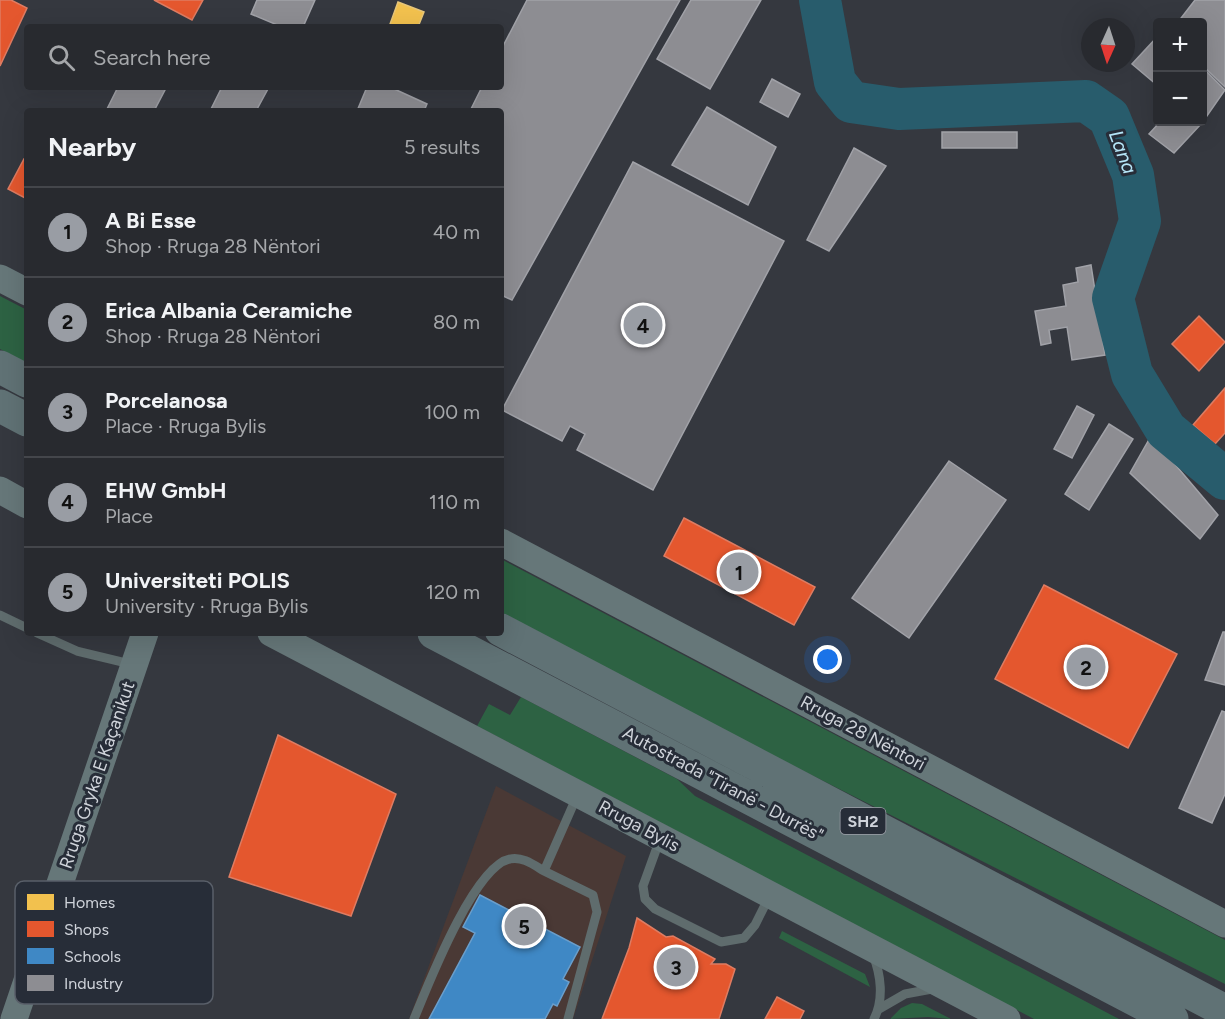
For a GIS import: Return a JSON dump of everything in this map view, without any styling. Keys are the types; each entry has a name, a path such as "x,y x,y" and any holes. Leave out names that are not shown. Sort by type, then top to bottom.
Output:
{"highway":[{"path":"0,367 24,379"},
{"path":"0,406 24,418"},
{"name":"Autostrada \"Tiranë - Durrës\"","path":"504,632 1225,1011"},
{"name":"Autostrada \"Tiranë - Durrës\"","path":"440,636 1172,1019"},
{"path":"684,764 784,834 1136,1019"}],"main road":[{"path":"0,278 24,290"},
{"path":"0,490 24,503"},
{"name":"Rruga 28 Nëntori","path":"504,544 1225,924"},
{"name":"Rruga Gryka E Kaçanikut","path":"60,881 144,636"},
{"name":"Rruga Bylis","path":"277,636 1006,1019"},
{"name":"Rruga Gryka E Kaçanikut","path":"14,1019 19,1004"}],"lane":[{"path":"0,615 24,627"},
{"path":"44,636 77,651 133,665"},
{"path":"544,871 578,794"},
{"path":"661,837 643,886 645,899 655,909 721,942 744,938 755,926 770,895"},
{"path":"414,1019 449,935 492,868 511,858 521,858 593,895 597,912 568,1019"},
{"path":"870,948 879,973 879,1009 874,1019"},
{"path":"879,1009 905,994 948,988"}],"shaded area":[{"path":"496,786 626,856 573,1019 409,1019"}],"green space":[{"path":"0,296 24,308 24,361 0,349"},
{"path":"504,561 1225,940 1225,984 768,753 504,614"},
{"path":"521,697 677,779 695,796 1119,1019 1034,1019 477,726 489,704 510,715"},
{"path":"782,931 865,974 870,987 779,938"},
{"path":"912,1003 922,1004 951,1019 928,1017 890,1019 901,1008"}],"building: Homes":[{"path":"398,2 424,12 419,24 390,24"}],"building: Shops":[{"path":"0,0 11,0 27,8 0,66"},
{"path":"154,0 203,0 192,20"},
{"path":"24,159 24,197 8,189"},
{"path":"1199,316 1225,342 1199,371 1172,344"},
{"path":"1225,388 1225,433 1215,444 1193,425"},
{"path":"684,518 815,587 794,625 664,556"},
{"path":"1044,585 1177,654 1128,748 995,679"},
{"path":"278,735 396,794 351,916 229,877"},
{"path":"637,918 666,937 673,936 715,959 711,964 726,964 735,969 719,1019 602,1019 629,948"},
{"path":"777,997 804,1011 800,1019 765,1019"}],"building: Schools":[{"path":"480,895 580,947 563,979 569,982 557,1006 553,1004 545,1019 429,1019 475,933 463,927"}],"building: Industry":[{"path":"257,0 315,0 304,24 275,24 251,14"},
{"path":"527,0 680,0 512,300 504,296 504,108 472,108 480,90 504,90 504,44"},
{"path":"691,0 761,0 710,89 657,59"},
{"path":"1195,0 1225,0 1225,87 1207,70 1207,18 1181,18"},
{"path":"1153,41 1153,82 1135,67 1135,61"},
{"path":"1207,72 1225,90 1207,116"},
{"path":"772,79 800,94 788,117 760,102"},
{"path":"116,90 165,90 156,108 108,108"},
{"path":"220,90 267,90 258,108 212,108"},
{"path":"366,90 397,90 427,104 425,108 358,108"},
{"path":"707,107 776,147 748,205 672,165"},
{"path":"1156,126 1199,126 1174,153 1149,134"},
{"path":"942,132 1017,132 1017,148 942,148"},
{"path":"854,148 886,166 829,251 807,240"},
{"path":"633,162 784,241 653,490 577,450 585,434 570,426 562,441 504,411 504,406"},
{"path":"1091,265 1105,355 1072,360 1067,327 1049,330 1051,343 1041,345 1035,311 1066,306 1063,285 1078,282 1076,268"},
{"path":"1077,406 1094,415 1072,458 1054,449"},
{"path":"1109,424 1133,439 1089,510 1065,494"},
{"path":"1151,436 1218,515 1200,539 1130,473"},
{"path":"949,461 1006,500 909,638 852,598"},
{"path":"1223,632 1225,632 1225,685 1205,680"},
{"path":"1222,711 1225,712 1225,794 1212,823 1179,808"}],"waterway":[{"name":"Lana","path":"820,0 835,82 851,102 899,109 1086,101 1109,117 1133,175 1140,221 1113,298 1132,374 1166,430 1225,479"}],"place":[{"name":"EHW GmbH","path":"643,325"},
{"name":"A Bi Esse","path":"739,572"},
{"name":"Erica Albania Ceramiche","path":"1086,667"},
{"name":"Universiteti POLIS","path":"524,926"},
{"name":"Porcelanosa","path":"676,967"}]}
